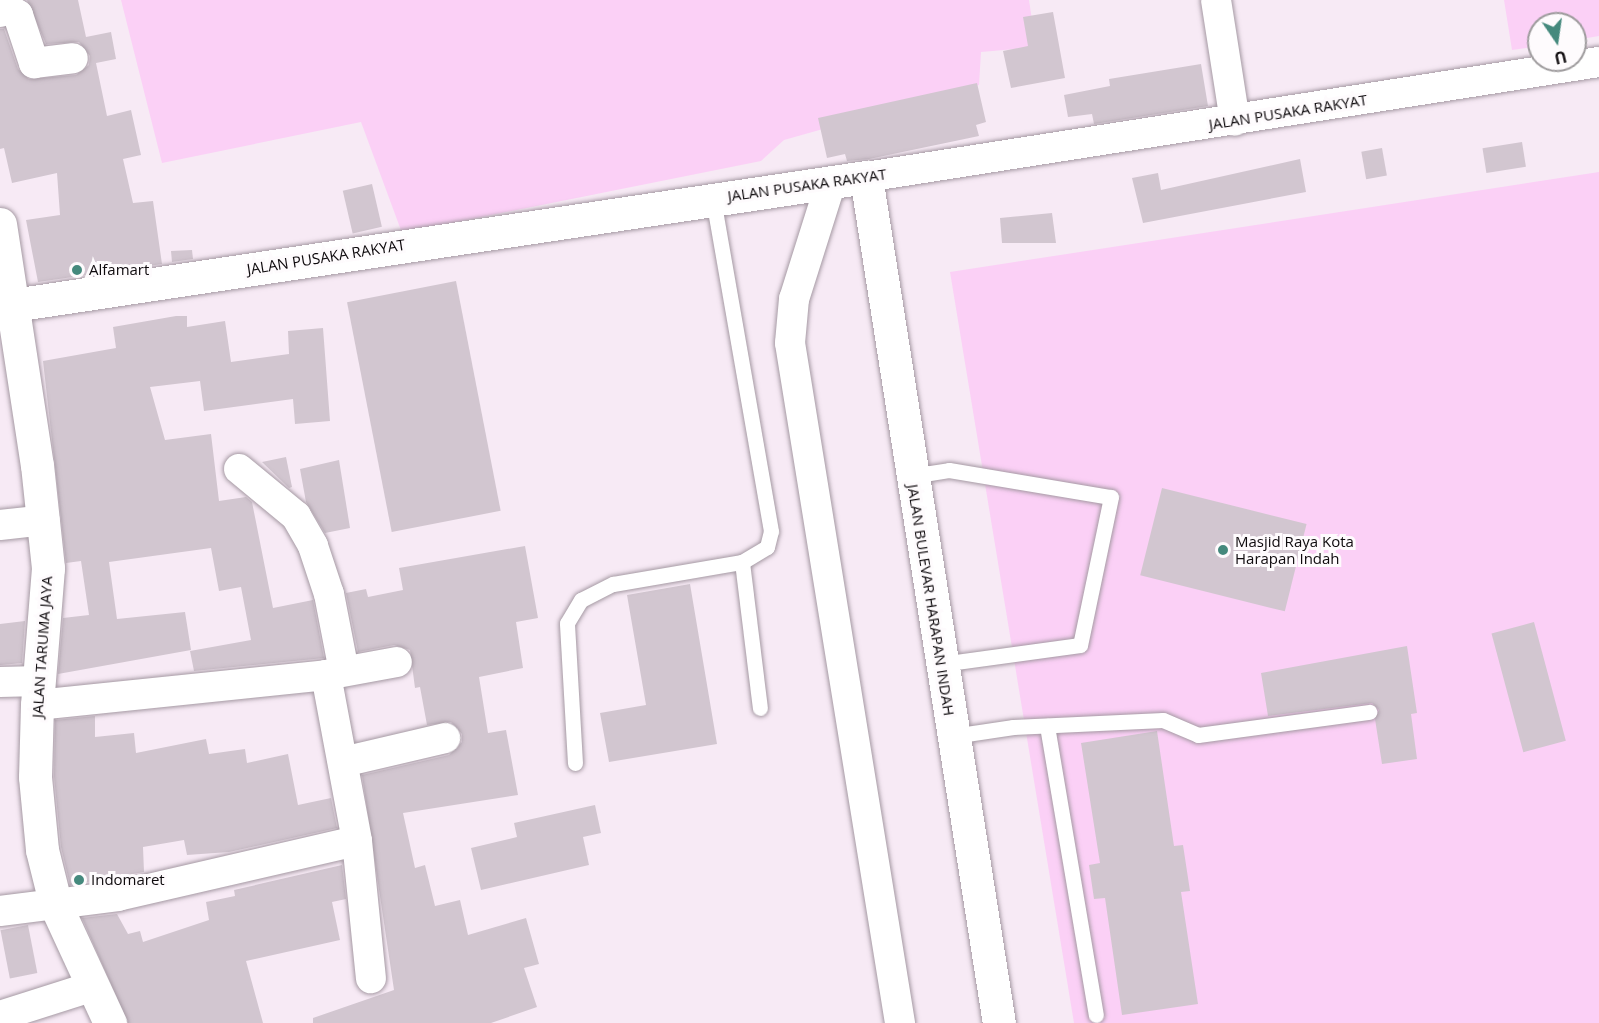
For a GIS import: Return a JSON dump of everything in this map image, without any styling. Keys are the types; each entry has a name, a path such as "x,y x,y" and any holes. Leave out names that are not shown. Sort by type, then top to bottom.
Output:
{"street":[{"path":"1216,0 1235,121"},
{"path":"0,12 9,9 18,15 34,63 73,58"},
{"name":"JALAN PUSAKA RAKYAT","path":"7,305 1235,121 1599,62"},
{"name":"JALAN BULEVAR HARAPAN INDAH","path":"866,177 877,263 999,1023"},
{"path":"831,182 796,291 790,343 900,1023"},
{"name":"JALAN TARUMA JAYA","path":"0,224 7,305 45,520 47,605 39,693 38,816 56,906 91,987 110,1023"},
{"path":"239,469 296,516 313,546 329,594 343,762 357,841 371,978"},
{"path":"0,525 45,520"},
{"path":"0,682 39,693 335,673 398,662"},
{"path":"343,762 445,738"},
{"path":"0,911 56,906 357,841"},
{"path":"0,1016 91,987"}],"lane":[{"path":"575,763 567,623 580,600 613,584 742,562 767,547 771,531 714,198"},
{"path":"911,476 949,470 1111,496 1080,645 941,664"},
{"path":"742,562 760,708"},
{"path":"953,736 1047,726 1163,720 1198,735 1369,712"},
{"path":"1047,726 1096,1015"}],"shaded area":[{"path":"121,0 1029,0 1036,47 981,52 979,85 784,140 761,161 402,233 361,122 162,163"},
{"path":"1504,0 1599,0 1599,36 1587,38 1587,12 1527,12 1527,48 1512,50"},
{"path":"1599,172 1599,1023 1074,1023 950,272"}],"building":[{"path":"27,0 78,0 86,37 111,32 116,59 96,63 107,116 131,110 141,155 123,159 133,203 153,201 162,264 38,282 26,220 60,215 57,173 12,183 4,148 0,149 0,29 4,29 18,69 29,79 76,75 89,65 90,56 79,42 46,44"},
{"path":"1053,12 1065,78 1011,88 1003,51 1028,46 1023,17"},
{"path":"1201,64 1208,106 1094,124 1092,114 1068,117 1064,95 1110,86 1109,79"},
{"path":"977,83 986,122 976,125 979,136 869,159 847,161 845,154 827,158 818,118"},
{"path":"1522,142 1526,167 1486,173 1482,148"},
{"path":"1382,148 1387,176 1366,179 1361,152"},
{"path":"1300,159 1306,192 1143,223 1132,178 1158,173 1161,190"},
{"path":"372,184 382,227 353,234 343,191"},
{"path":"1052,213 1056,243 1002,243 1000,218"},
{"path":"192,250 193,259 172,262 171,251"},
{"path":"456,281 501,511 392,532 347,302"},
{"path":"187,316 187,327 225,321 231,362 289,354 288,331 323,328 330,421 295,424 293,399 204,411 200,381 150,387 165,440 211,434 219,501 246,497 252,502 273,608 313,600 324,658 194,671 190,651 251,640 241,587 219,591 211,548 109,562 117,619 185,612 191,650 58,674 63,618 89,615 81,561 66,563 43,361 116,348 113,327"},
{"path":"286,457 292,487 289,488 262,462"},
{"path":"339,460 350,528 325,533 306,502 300,469"},
{"name":"Masjid Raya Kota Harapan Indah","path":"1162,488 1307,524 1285,611 1140,575"},
{"path":"525,546 538,618 516,622 523,668 479,677 488,733 506,730 518,795 403,813 415,868 425,865 435,906 460,900 468,935 526,918 539,964 524,968 537,1007 491,1023 313,1023 313,1018 394,990 362,775 449,755 462,742 462,734 451,722 427,725 420,687 415,688 410,650 394,645 358,652 346,593 366,589 368,597 403,590 399,568"},
{"path":"690,584 717,744 609,762 600,713 646,705 627,595"},
{"path":"25,621 22,663 0,665 0,624"},
{"path":"1534,622 1566,741 1523,752 1491,633"},
{"path":"1407,646 1417,713 1411,714 1417,759 1382,764 1375,719 1379,710 1372,703 1268,716 1261,673"},
{"path":"95,716 95,737 134,733 136,753 206,739 209,754 245,749 247,763 288,754 298,805 331,798 337,828 229,852 187,855 184,840 143,847 144,872 70,885 61,847 54,776 55,720"},
{"path":"1157,731 1174,846 1183,845 1190,891 1181,892 1198,1004 1122,1015 1105,898 1094,899 1089,865 1100,863 1081,743"},
{"path":"595,805 601,833 583,837 589,865 481,890 471,848 517,837 514,823"},
{"path":"342,865 346,899 332,902 340,940 246,961 263,1023 128,1023 82,918 117,914 128,934 140,931 143,942 209,920 206,902 235,896 234,890"},
{"path":"28,925 37,973 10,978 1,930"}],"place":[{"name":"Alfamart","path":"77,270"},
{"name":"Masjid Raya Kota Harapan Indah","path":"1223,550"},
{"name":"Indomaret","path":"79,880"}]}
